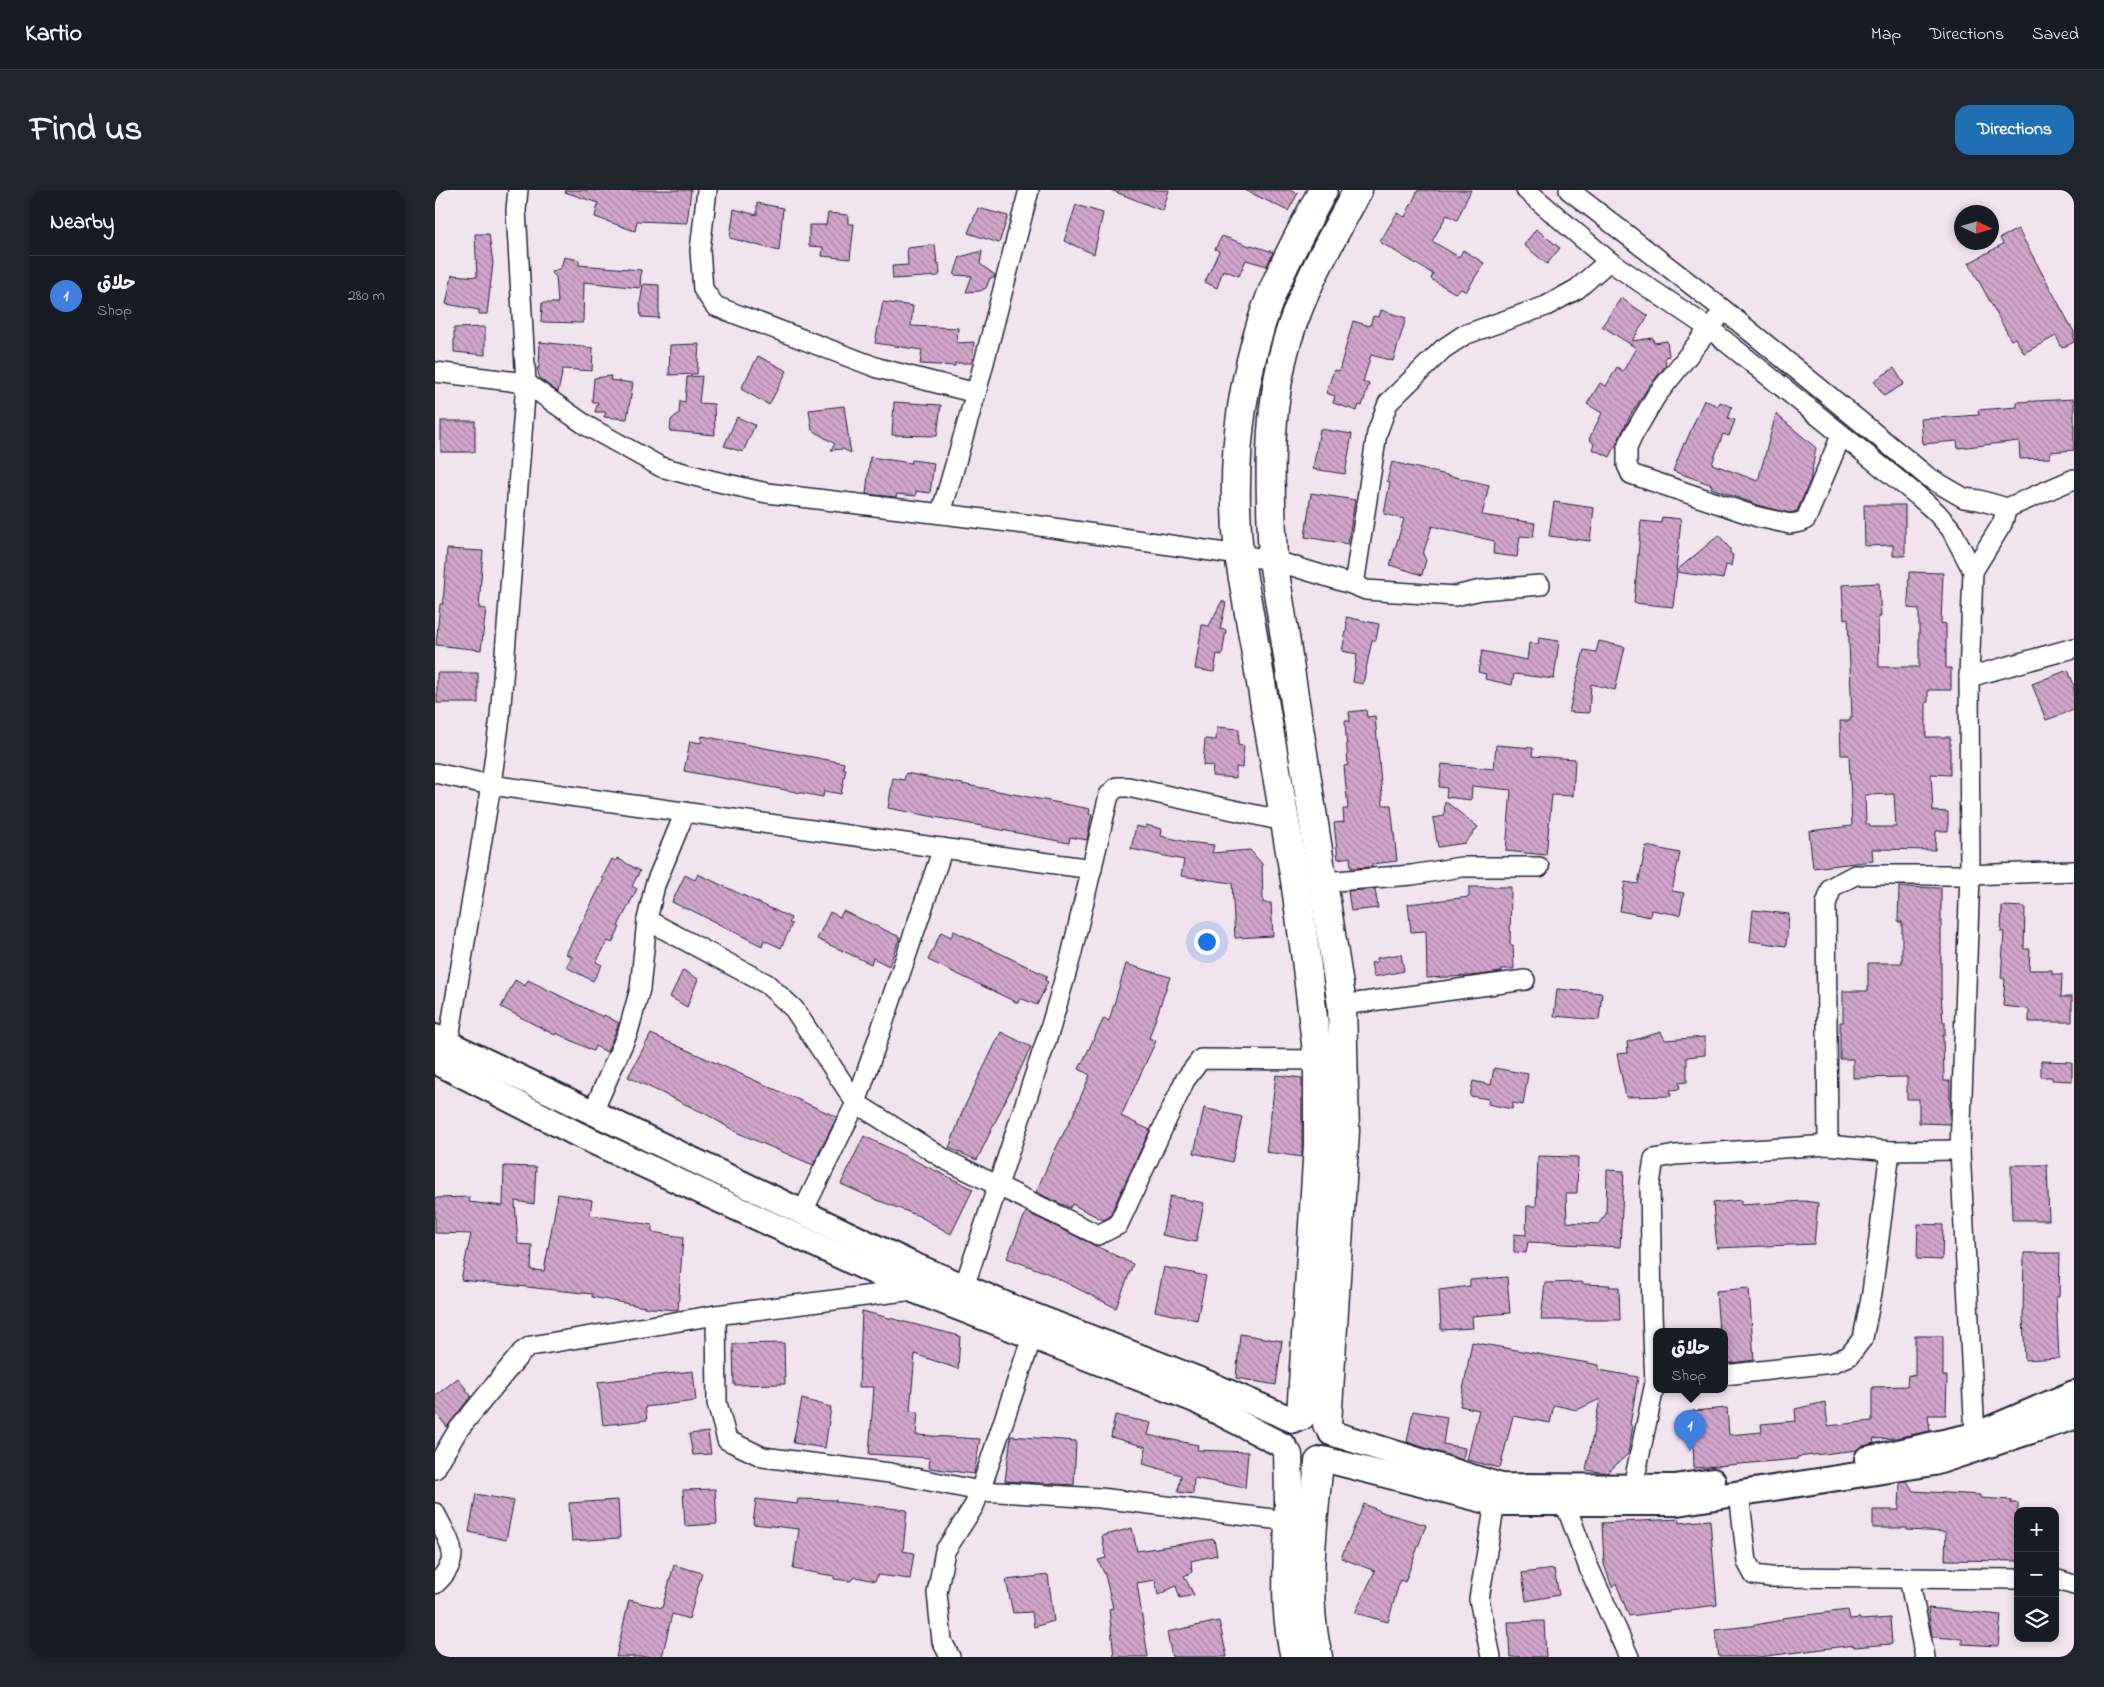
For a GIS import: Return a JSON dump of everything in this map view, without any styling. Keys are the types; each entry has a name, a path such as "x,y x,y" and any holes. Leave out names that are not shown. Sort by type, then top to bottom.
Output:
{"main road":[{"path":"1297,1418 1318,1145 1318,1060 1307,959 1239,555 1236,521 1237,445 1247,375 1269,301 1323,190"},
{"path":"1286,1451 1302,1464 1321,1460 1329,1452 1332,1443 1329,1429 1345,1131 1342,1005 1273,560 1269,493 1271,433 1282,359 1297,315 1319,261 1358,190"},
{"path":"1300,1654 1286,1605 1289,1521 1286,1451 1283,1437 1286,1428 1297,1418 1315,1416 1329,1429"},
{"path":"1300,1654 1311,1597 1311,1546 1321,1460"}],"street":[{"path":"440,1051 491,785 500,717 526,383 516,210 518,190"},
{"path":"707,190 700,250 703,289 715,306 878,368 976,393"},
{"path":"941,513 976,393 1029,190"},
{"path":"1526,190 1609,261 1710,329 1841,436 1866,454 1941,517 1951,529 1973,570"},
{"path":"1569,190 1724,310 1929,476 1964,498 2007,508 2074,478"},
{"path":"1354,585 1377,432 1388,403 1443,350 1464,335 1546,306 1577,289 1609,261"},
{"path":"1724,310 1656,396 1633,435 1627,448 1627,465 1631,474 1758,517 1790,524 1806,519 1841,436"},
{"path":"435,372 526,383 587,426 661,467 767,492 941,513 1273,560 1366,590 1455,596 1481,590 1540,585"},
{"path":"1941,517 1958,494"},
{"path":"1977,1442 1960,1150 1970,875 1969,677 1973,570 2002,524 2007,508"},
{"path":"1969,677 2074,648"},
{"path":"435,773 491,785 1092,869"},
{"path":"961,1297 1051,1029 1109,795 1117,787 1128,787 1285,821"},
{"path":"593,1112 628,1032 640,989 647,920 655,884 685,812"},
{"path":"801,1213 856,1103 943,848"},
{"path":"1323,882 1412,875 1461,867 1539,867"},
{"path":"1828,1145 1825,904 1832,887 1855,876 1970,875 2074,871"},
{"path":"647,920 767,984 794,1009 856,1103 946,1160 997,1187 1098,1234 1118,1225 1185,1080 1201,1059 1318,1060"},
{"path":"1342,1005 1525,980"},
{"path":"440,1051 593,1112 801,1213 961,1297 1032,1338 1195,1400 1286,1451"},
{"path":"440,1051 586,1138 913,1290"},
{"path":"1653,1330 1650,1184 1653,1159 1675,1155 1828,1145 1891,1151 1960,1150"},
{"path":"1728,1375 1832,1363 1849,1356 1863,1338 1872,1293 1891,1151"},
{"path":"435,1469 458,1430 521,1352 531,1346 716,1315 913,1290 961,1297 1205,1382 1297,1418"},
{"path":"716,1315 717,1403 727,1440 763,1457 890,1473 980,1491 1100,1498 1289,1521"},
{"path":"950,1657 942,1641 937,1593 945,1551 973,1506 980,1491 1032,1338"},
{"path":"1633,1486 1654,1393"},
{"path":"1329,1429 1501,1486 1677,1503 1934,1463 2074,1393"},
{"path":"1321,1460 1495,1503 1565,1503 1604,1495 1633,1486 1675,1487 1845,1464 1977,1442 2074,1417"},
{"path":"1739,1493 1747,1562 1754,1575 1770,1577 2014,1579"},
{"path":"1491,1657 1479,1599 1495,1503"},
{"path":"1565,1503 1589,1568 1629,1657"},
{"path":"435,1514 453,1553 452,1563 446,1574 435,1584"},
{"path":"1909,1578 1925,1657"},
{"path":"2059,1581 2074,1584"}],"building":[{"path":"566,190 691,190 687,223 637,221 635,231 595,217 598,203 565,192"},
{"path":"1111,190 1169,190 1163,211"},
{"path":"1245,190 1289,190 1298,193 1288,211"},
{"path":"1418,190 1471,190 1457,220 1447,215 1432,241 1459,257 1463,250 1484,263 1466,292 1461,289 1455,293 1431,279 1433,274 1380,242 1397,213 1405,217"},
{"path":"757,203 783,208 779,251 730,238 734,209 757,215"},
{"path":"1076,205 1103,213 1094,254 1064,241"},
{"path":"978,208 1008,216 999,243 968,233"},
{"path":"828,213 848,215 848,224 854,224 850,259 822,256 823,247 809,246 809,225 826,225"},
{"path":"1536,229 1560,248 1547,264 1524,245"},
{"path":"2018,229 2074,332 2074,342 2062,348 2056,336 2024,353 2015,338 2011,340 1969,263 1992,250 1999,250 1999,246 2003,244 2000,238"},
{"path":"475,234 489,234 493,263 487,314 479,314 479,310 446,304 452,275 477,277"},
{"path":"1222,236 1273,252 1267,266 1246,260 1239,276 1223,270 1217,288 1205,282 1219,251 1215,249"},
{"path":"935,245 937,263 939,263 940,274 938,276 893,279 892,266 908,265 907,248"},
{"path":"982,251 980,264 995,275 994,278 990,278 986,288 980,291 966,292 972,276 954,275 960,257"},
{"path":"564,257 579,260 579,265 641,270 640,288 584,282 583,323 541,322 542,303 558,303 556,277 551,272 561,268"},
{"path":"643,284 659,285 659,318 641,317 640,304"},
{"path":"1621,298 1648,316 1632,341 1653,338 1654,343 1667,341 1669,356 1665,357 1666,365 1647,389 1630,416 1610,457 1592,449 1594,444 1589,439 1602,413 1587,404 1600,383 1606,386 1617,367 1623,371 1636,348 1602,326"},
{"path":"883,302 913,306 911,326 958,328 957,343 974,342 972,363 955,363 955,366 920,364 922,350 875,343"},
{"path":"1381,310 1406,318 1393,361 1371,355 1363,382 1369,384 1362,406 1359,405 1357,411 1333,403 1335,396 1326,393 1334,370 1339,371 1353,321 1370,326 1373,316 1379,317"},
{"path":"485,327 485,355 454,352 454,328"},
{"path":"540,342 593,348 592,371 563,369 558,392 540,379 537,368 539,368"},
{"path":"699,344 697,374 669,375 670,345"},
{"path":"758,356 787,371 769,405 741,389"},
{"path":"1894,368 1904,384 1884,396 1874,381"},
{"path":"611,376 610,380 633,383 627,419 604,417 606,412 595,412 598,402 592,402 594,378"},
{"path":"702,376 699,403 714,404 715,435 670,431 671,420 679,413 680,401 685,402 687,377"},
{"path":"2074,399 2074,450 2050,452 2050,458 2020,459 2019,441 1958,448 1957,441 1923,444 1921,419 1979,415 1978,410 2017,407 2017,402"},
{"path":"1704,400 1718,406 1720,402 1732,407 1728,418 1735,420 1729,436 1723,434 1712,464 1758,481 1776,414 1816,448 1810,481 1797,511 1790,513 1761,506 1711,488 1712,485 1673,471"},
{"path":"894,402 941,405 937,436 892,435"},
{"path":"844,406 851,453 843,449 831,450 835,444 812,430 809,410"},
{"path":"737,417 755,425 743,452 724,446"},
{"path":"441,421 475,421 475,452 441,452"},
{"path":"1320,429 1352,434 1345,474 1313,469"},
{"path":"870,457 911,463 912,460 934,463 930,493 916,491 916,496 897,494 896,497 866,494"},
{"path":"1392,462 1489,485 1482,515 1535,523 1533,537 1520,536 1517,557 1493,554 1494,541 1432,526 1423,554 1426,560 1422,575 1390,565 1404,519 1384,514 1390,482 1387,481"},
{"path":"1311,493 1355,500 1348,544 1305,537"},
{"path":"1554,502 1594,508 1590,541 1549,536"},
{"path":"1864,505 1905,505 1905,556 1893,556 1893,545 1865,546"},
{"path":"1662,517 1681,519 1676,571 1719,535 1733,555 1731,566 1726,565 1723,579 1677,572 1673,607 1634,603 1641,521 1661,523"},
{"path":"447,549 483,551 479,608 486,609 481,650 436,645 440,604 443,604"},
{"path":"1909,572 1943,573 1941,623 1946,624 1946,668 1951,668 1951,690 1928,690 1926,737 1950,737 1950,775 1931,774 1933,811 1948,812 1948,831 1936,831 1935,850 1872,849 1873,861 1813,868 1809,831 1852,826 1849,755 1841,755 1840,721 1850,721 1850,717 1852,717 1848,618 1844,619 1842,585 1879,583 1881,617 1878,617 1879,667 1919,667 1919,609 1908,608","holes":["1894,794 1896,827 1870,827 1869,824 1866,824 1865,795"]},
{"path":"1222,601 1226,603 1220,629 1226,630 1222,655 1217,654 1214,672 1195,669 1202,625 1209,626"},
{"path":"1346,617 1379,624 1376,640 1372,640 1363,684 1353,682 1357,654 1342,651 1347,626"},
{"path":"1539,638 1559,641 1554,679 1514,674 1512,685 1485,679 1486,674 1478,672 1482,651 1527,660 1529,643 1538,644"},
{"path":"1599,641 1625,647 1615,690 1591,684 1589,713 1569,712 1584,650 1596,652"},
{"path":"2068,670 2074,685 2074,710 2046,720 2032,684"},
{"path":"437,673 478,673 478,703 437,703"},
{"path":"1366,710 1367,717 1375,716 1383,805 1391,805 1397,861 1372,864 1372,867 1351,868 1350,857 1338,859 1334,823 1344,822 1343,809 1348,809 1344,766 1348,765 1345,721 1350,721 1349,712"},
{"path":"1217,727 1239,729 1238,745 1244,746 1242,768 1236,767 1236,778 1212,776 1213,766 1203,765 1205,739 1216,740"},
{"path":"702,736 844,763 843,768 846,769 841,794 824,791 823,797 684,771 690,741 701,743"},
{"path":"1496,745 1533,748 1532,756 1575,759 1573,796 1552,795 1546,855 1506,851 1511,790 1472,786 1471,800 1446,797 1447,788 1439,787 1442,764 1494,769"},
{"path":"906,773 1090,809 1089,814 1092,814 1087,840 1070,837 1069,843 888,808 893,778 904,780"},
{"path":"1445,801 1478,827 1465,843 1438,847 1433,818 1444,816"},
{"path":"1146,825 1162,829 1161,836 1187,842 1214,845 1212,853 1250,850 1262,864 1263,903 1271,903 1273,936 1235,938 1232,883 1181,876 1184,860 1131,849 1136,826 1145,828"},
{"path":"1646,846 1680,853 1672,891 1684,893 1680,915 1651,910 1650,917 1620,911 1625,882 1638,884"},
{"path":"617,858 640,871 632,886 637,889 618,926 620,927 612,943 608,941 596,962 602,965 593,981 566,967 572,957 566,954 604,879 602,878 612,859 616,861"},
{"path":"698,874 791,918 789,923 792,924 781,948 764,940 762,946 672,902 685,875 695,880"},
{"path":"1469,887 1511,887 1510,945 1513,945 1514,969 1502,969 1502,972 1469,976 1427,978 1426,931 1411,932 1408,904 1469,897"},
{"path":"1899,887 1941,888 1941,993 1943,1022 1945,1022 1945,1035 1943,1035 1944,1081 1950,1081 1950,1124 1919,1123 1919,1099 1907,1099 1907,1077 1853,1078 1853,1059 1840,1059 1840,1022 1843,1022 1843,991 1868,991 1868,963 1902,963 1902,922 1898,922"},
{"path":"1375,889 1378,908 1351,911 1348,891"},
{"path":"2002,906 2025,907 2024,949 2030,949 2029,970 2052,970 2052,974 2062,974 2061,997 2072,997 2072,1022 2029,1022 2029,1009 2003,1006 2005,979 2001,978 2004,932 2001,932"},
{"path":"1753,910 1789,914 1786,946 1750,941"},
{"path":"843,911 900,937 889,966 873,958 871,964 817,939 830,912 840,917"},
{"path":"954,931 1047,976 1045,980 1048,982 1037,1005 1020,998 1018,1003 928,960 941,932 951,937"},
{"path":"1401,954 1404,971 1374,977 1371,963 1377,962 1377,958"},
{"path":"1126,964 1170,977 1149,1038 1156,1041 1121,1116 1150,1130 1109,1217 1103,1220 1072,1204 1070,1208 1036,1192 1090,1075 1079,1069 1104,1018 1109,1021"},
{"path":"683,970 698,979 687,1007 670,997"},
{"path":"515,980 525,986 528,980 619,1023 607,1052 595,1046 593,1051 556,1033 555,1035 501,1007"},
{"path":"1557,989 1602,993 1599,1020 1554,1016"},
{"path":"1001,1032 1031,1047 977,1160 949,1148 963,1110"},
{"path":"1661,1032 1665,1040 1705,1037 1705,1055 1687,1057 1687,1082 1679,1083 1680,1089 1670,1090 1671,1096 1626,1097 1617,1054 1628,1053 1627,1042"},
{"path":"651,1034 837,1117 813,1165 738,1133 706,1114 628,1077"},
{"path":"2041,1061 2072,1062 2072,1081 2052,1080 2052,1077 2041,1077"},
{"path":"1494,1068 1528,1074 1523,1105 1513,1103 1512,1109 1488,1104 1489,1099 1470,1096 1473,1081 1491,1085"},
{"path":"1276,1075 1302,1078 1302,1157 1266,1152"},
{"path":"1204,1108 1242,1117 1232,1162 1194,1153"},
{"path":"864,1136 973,1189 951,1234 919,1216 841,1184"},
{"path":"1538,1156 1578,1157 1577,1193 1566,1193 1567,1222 1598,1224 1606,1214 1607,1170 1624,1171 1620,1247 1528,1242 1526,1253 1514,1252 1514,1234 1526,1235 1527,1206 1536,1206"},
{"path":"2011,1165 2047,1165 2049,1220 2012,1220"},
{"path":"504,1166 536,1167 534,1204 515,1201 518,1244 532,1245 531,1270 544,1271 558,1194 592,1200 590,1215 652,1225 652,1232 683,1237 678,1310 650,1308 592,1297 592,1294 461,1280 471,1234 435,1233 435,1198 470,1197 469,1202 503,1206"},
{"path":"1170,1196 1204,1203 1196,1242 1162,1235"},
{"path":"1741,1200 1741,1205 1804,1201 1818,1203 1814,1244 1717,1248 1713,1203"},
{"path":"1026,1212 1133,1264 1116,1308 1047,1273 1007,1258"},
{"path":"1918,1224 1943,1225 1942,1260 1917,1259"},
{"path":"2024,1253 2060,1253 2059,1297 2056,1297 2059,1358 2025,1360 2023,1317"},
{"path":"1164,1267 1206,1276 1197,1320 1155,1311"},
{"path":"1507,1277 1510,1313 1472,1316 1473,1328 1441,1330 1439,1290 1470,1286 1470,1280"},
{"path":"1582,1282 1583,1284 1619,1287 1620,1320 1541,1320 1545,1283"},
{"path":"1749,1288 1754,1360 1728,1363 1728,1328 1719,1328 1716,1291"},
{"path":"862,1311 960,1336 958,1369 915,1354 910,1411 918,1412 916,1435 980,1439 974,1474 929,1468 930,1458 869,1454 874,1387 859,1387"},
{"path":"1240,1334 1282,1341 1276,1385 1236,1378"},
{"path":"1915,1336 1943,1336 1943,1376 1947,1376 1946,1415 1928,1415 1930,1431 1896,1438 1873,1439 1874,1443 1857,1450 1797,1457 1797,1459 1694,1468 1692,1411 1727,1408 1729,1435 1762,1432 1761,1424 1796,1421 1795,1409 1825,1402 1828,1426 1872,1421 1872,1387 1907,1386 1908,1375 1915,1376"},
{"path":"1472,1342 1599,1365 1599,1370 1638,1377 1630,1425 1633,1426 1628,1454 1607,1473 1586,1470 1600,1399 1577,1410 1554,1405 1550,1423 1513,1416 1500,1468 1467,1460 1479,1410 1460,1406"},
{"path":"784,1343 785,1384 734,1385 733,1344"},
{"path":"693,1371 696,1401 645,1407 647,1420 603,1425 598,1382"},
{"path":"458,1378 471,1396 447,1427 435,1412 435,1396"},
{"path":"802,1399 831,1407 825,1448 793,1443"},
{"path":"1413,1411 1447,1417 1443,1444 1465,1448 1463,1460 1407,1442"},
{"path":"1115,1415 1151,1423 1148,1435 1198,1445 1197,1450 1248,1452 1245,1488 1194,1478 1193,1494 1178,1492 1181,1475 1143,1464 1146,1447 1111,1437"},
{"path":"708,1432 711,1454 693,1455 689,1434"},
{"path":"1011,1436 1076,1441 1074,1485 1005,1481"},
{"path":"1907,1481 1913,1491 1980,1495 1980,1498 2011,1500 2011,1503 2018,1503 2018,1507 2014,1507 2014,1561 1945,1560 1946,1532 1907,1530 1907,1528 1873,1528 1873,1510 1899,1510 1900,1482"},
{"path":"715,1489 717,1524 685,1526 683,1490"},
{"path":"476,1494 514,1501 506,1540 469,1532"},
{"path":"756,1499 797,1504 798,1499 836,1500 836,1502 907,1510 903,1551 914,1553 910,1579 878,1575 875,1581 856,1577 850,1581 834,1579 834,1576 793,1569 799,1529 753,1524"},
{"path":"618,1500 620,1538 572,1541 569,1503"},
{"path":"1364,1504 1385,1513 1426,1525 1405,1582 1400,1580 1388,1622 1355,1613 1375,1571 1341,1558"},
{"path":"1679,1519 1679,1523 1710,1520 1717,1605 1629,1616 1616,1583 1612,1587 1604,1564 1602,1523"},
{"path":"1132,1528 1137,1551 1214,1539 1217,1555 1191,1561 1192,1572 1184,1576 1194,1595 1180,1598 1176,1586 1158,1595 1155,1580 1137,1583 1148,1657 1114,1657 1109,1609 1113,1608 1105,1575 1098,1560 1106,1558 1102,1536"},
{"path":"674,1565 702,1573 689,1619 672,1614 662,1657 616,1657 629,1600 662,1608"},
{"path":"1554,1569 1559,1595 1526,1601 1522,1573"},
{"path":"1048,1575 1054,1621 1034,1627 1032,1612 1013,1613 1006,1580"},
{"path":"1928,1608 2001,1615 1998,1646 1962,1644 1962,1639 1932,1637"},
{"path":"1848,1610 1850,1619 1890,1618 1892,1644 1854,1647 1854,1645 1759,1657 1719,1657 1715,1630 1750,1626 1782,1620 1782,1618"},
{"path":"1219,1621 1227,1657 1172,1657 1167,1632"},
{"path":"1544,1621 1546,1657 1510,1657 1508,1622"}],"place":[{"name":"حلاق","path":"1690,1451"}]}
